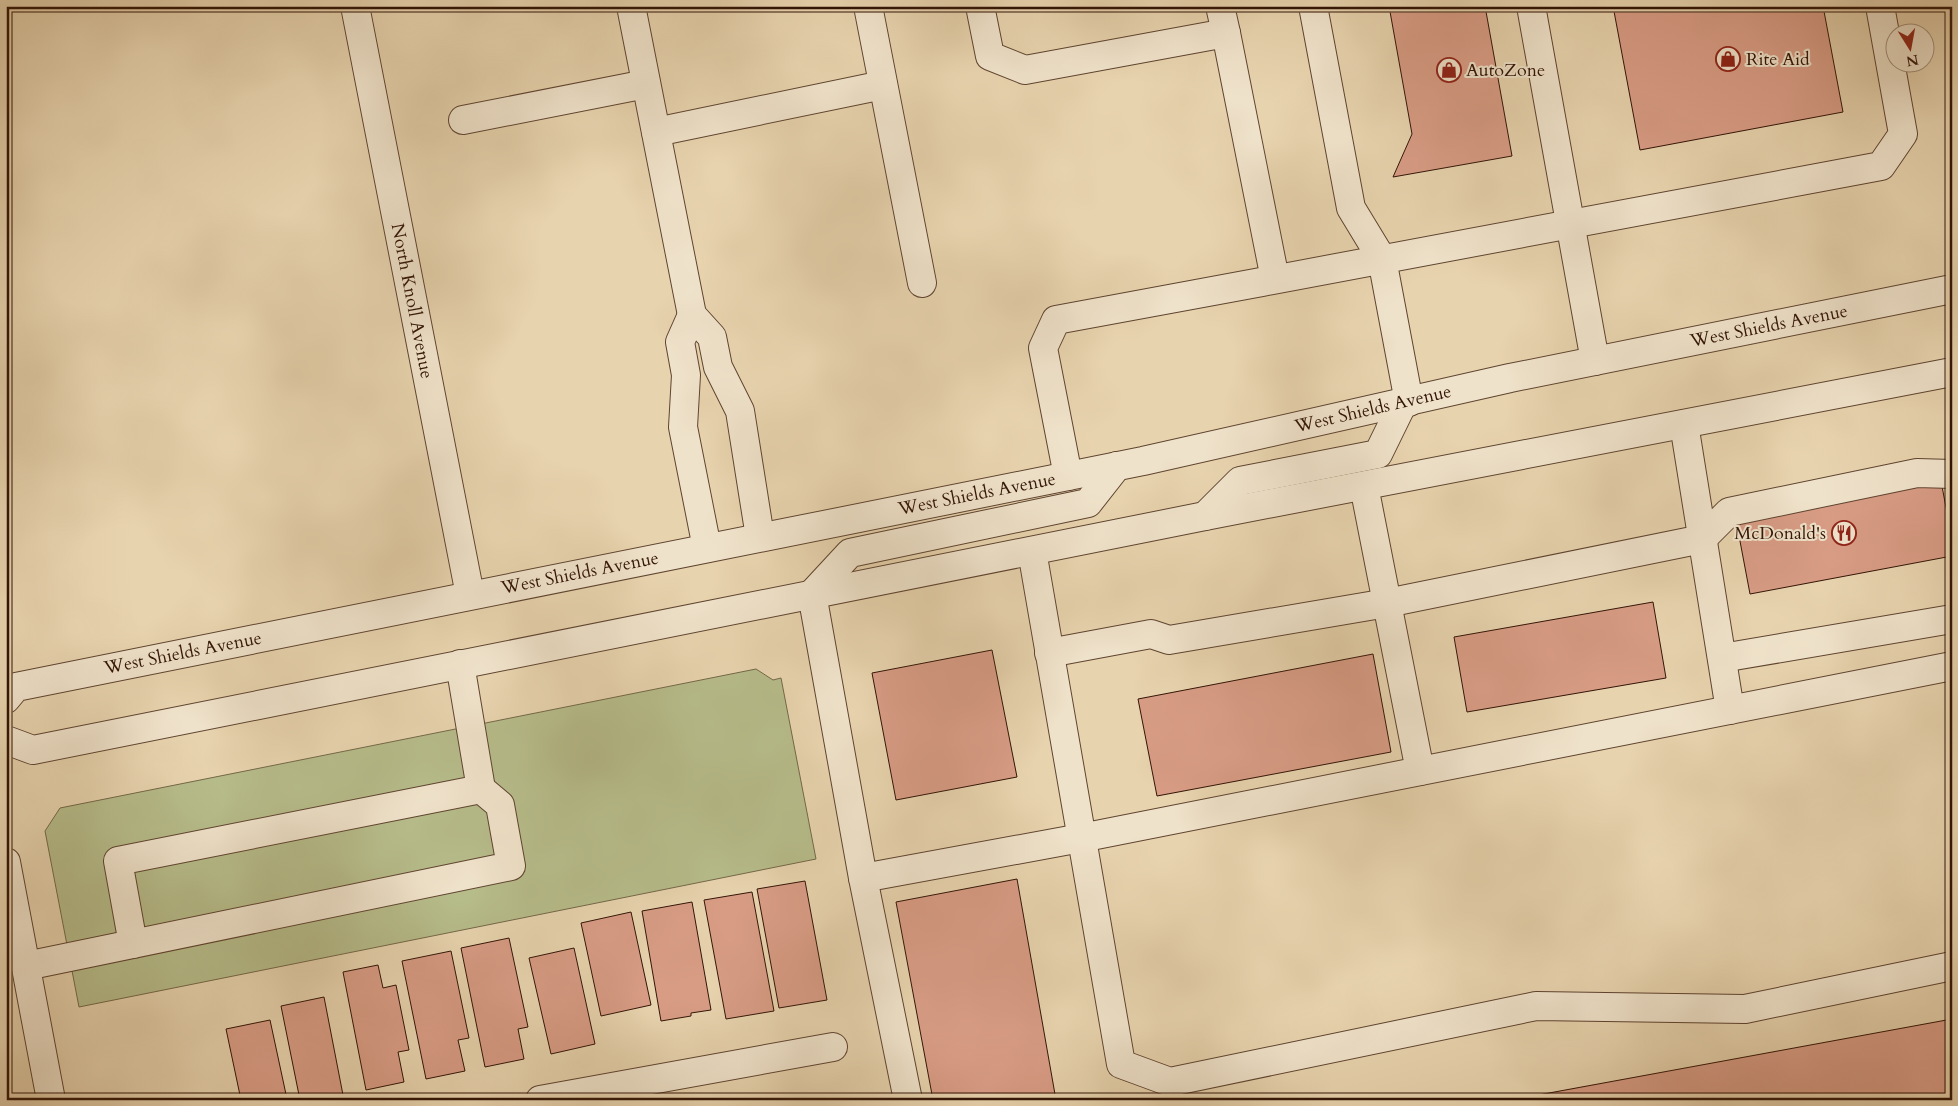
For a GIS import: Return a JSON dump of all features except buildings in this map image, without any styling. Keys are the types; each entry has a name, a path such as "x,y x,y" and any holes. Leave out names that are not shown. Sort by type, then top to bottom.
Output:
{"street":[{"name":"North Knoll Avenue","path":"355,6 470,595"},
{"path":"631,6 692,315 712,337 718,368 740,411 760,538"},
{"path":"868,6 922,283"},
{"path":"980,6 990,56 1025,70 1226,33"},
{"path":"1220,6 1275,279"},
{"path":"1205,516 1240,482 1378,454 1406,402 1382,259 1351,208 1313,6"},
{"path":"1531,6 1595,361"},
{"path":"1068,476 1043,348 1056,320 1571,226 1880,166 1903,134 1880,6"},
{"path":"463,120 646,84"},
{"path":"656,132 883,85"},
{"name":"West Shields Avenue","path":"6,700 16,687 1117,466 1595,361 1952,289"},
{"path":"692,315 680,342 686,375 683,427 707,548"},
{"path":"6,740 33,750 1205,516 1952,372"},
{"path":"1684,424 1730,710"},
{"path":"812,594 850,553 1088,503 1117,466"},
{"path":"1049,653 1150,634 1169,640 1387,603 1702,539 1729,512 1918,473 1952,474"},
{"path":"1364,486 1420,771"},
{"path":"1032,551 1121,1064 1170,1082 1536,1006 1745,1009 1952,966"},
{"path":"812,594 864,878 908,1100"},
{"path":"1722,658 1952,619"},
{"path":"26,966 511,866 500,805 481,789 460,664"},
{"path":"864,878 1081,838 1952,666"},
{"path":"133,944 118,862 481,789"},
{"path":"6,862 52,1100"},
{"path":"540,1100 648,1090 833,1047"}],"green space":[{"path":"756,669 773,680 781,678 816,859 79,1007 45,831 60,808"}],"place":[{"name":"Rite Aid","path":"1728,59"},
{"name":"AutoZone","path":"1449,70"},
{"name":"McDonald's","path":"1844,533"}]}
